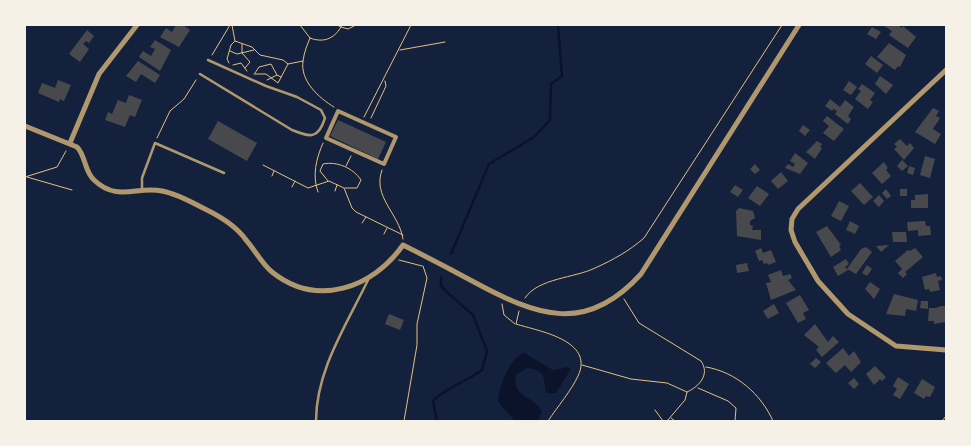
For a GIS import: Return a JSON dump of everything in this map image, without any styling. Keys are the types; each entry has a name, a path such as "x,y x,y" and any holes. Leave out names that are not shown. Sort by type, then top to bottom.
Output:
{"street":[{"path":"70,143 99,74 137,25"},
{"path":"25,126 70,143 79,150 86,170 100,185 118,193 142,190 176,194 218,215 242,234 271,272 297,286 311,289 340,289 368,280 394,258 403,245 521,306 571,314 600,307 621,294 641,274 800,25"},
{"path":"946,71 798,209 791,224 795,242 818,281 832,298 867,328 896,346 946,350"},
{"path":"338,111 362,122 396,137 384,164 326,138 338,111"}],"lane":[{"path":"200,74 292,130 307,136 315,135 319,132 324,118 321,110 297,96 266,86 208,60"},
{"path":"142,190 142,178 155,143 224,173"},
{"path":"316,421 317,402 326,368 368,280"}],"path":[{"path":"231,25 235,41 229,51 228,63 232,65 241,63 250,75 262,73 276,83 282,78 288,64"},
{"path":"208,60 231,25"},
{"path":"300,25 310,38 321,40 330,38 341,26"},
{"path":"337,25 348,30 356,25"},
{"path":"362,122 380,83 385,80 411,25"},
{"path":"516,324 521,306 528,294 540,286 594,269 624,254 644,238 782,25"},
{"path":"310,38 302,60 308,81 316,93 338,111"},
{"path":"235,41 252,47 260,55 288,64 302,60"},
{"path":"399,50 445,42"},
{"path":"242,44 242,53 250,62 245,68"},
{"path":"229,51 242,53 254,50"},
{"path":"272,58 271,64 277,75 282,78"},
{"path":"257,78 255,70 271,64"},
{"path":"155,143 170,111 184,100 200,74"},
{"path":"265,81 277,75"},
{"path":"368,125 386,86 385,80"},
{"path":"318,192 315,185 315,169 326,138"},
{"path":"26,177 57,167 70,143"},
{"path":"346,167 348,162"},
{"path":"333,163 346,167 361,180 357,188 344,188 328,181 320,171 323,164 333,163"},
{"path":"384,164 378,181 380,191 398,220 403,235 403,245"},
{"path":"264,165 308,188 328,181"},
{"path":"272,176 274,171"},
{"path":"26,177 72,190"},
{"path":"292,187 295,181"},
{"path":"334,191 337,185"},
{"path":"344,188 352,208 403,235"},
{"path":"362,223 366,217"},
{"path":"384,234 387,228"},
{"path":"404,421 417,346 417,324 427,278 423,266"},
{"path":"621,294 639,323 700,361 705,367 705,373 697,387 687,392 685,400 667,421"},
{"path":"501,301 504,315 516,324 559,337 574,347 581,365 578,375 548,421"},
{"path":"581,365 631,379 667,383 687,392"},
{"path":"705,367 723,370 735,378 762,401 772,421"},
{"path":"697,387 728,401 736,408 735,421"},
{"path":"654,410 663,421"},
{"path":"942,421 946,416"},
{"path":"670,417 676,421"}],"water":[{"path":"524,353 553,370 568,367 571,369 556,393 546,393 543,376 538,371 527,368 516,375 515,382 517,388 542,411 538,421 515,421 498,402 500,389 506,374 514,360"}],"building":[{"path":"176,25 183,25 190,30 179,47 160,37 166,28 172,32"},
{"path":"883,25 898,25 902,28 903,26 916,37 908,48 889,35 892,31"},
{"path":"872,27 881,32 876,39 867,34"},
{"path":"87,30 94,36 89,43 86,41 83,44 89,49 80,62 69,54"},
{"path":"155,40 171,50 160,71 139,57 143,51 151,56 155,49 150,47"},
{"path":"889,43 906,55 900,67 898,66 895,70 877,57"},
{"path":"871,56 883,65 877,73 865,64"},
{"path":"138,61 160,75 155,83 141,74 136,82 126,76"},
{"path":"880,76 893,85 886,94 875,84"},
{"path":"58,80 71,85 64,101 60,99 59,102 38,93 42,83 55,88"},
{"path":"849,81 857,87 851,95 843,90"},
{"path":"862,84 875,93 870,100 873,102 868,109 855,99 861,91 858,89"},
{"path":"129,95 142,100 135,117 130,115 125,127 105,120 108,112 112,114 118,100 126,103"},
{"path":"830,99 840,107 845,100 854,107 848,116 851,119 848,124 835,114 837,111 833,109 832,111 825,106"},
{"path":"933,108 939,111 936,116 940,118 933,129 941,134 935,144 915,132"},
{"path":"827,116 844,129 834,141 823,133 829,126 823,121"},
{"path":"338,120 386,142 378,159 330,136"},
{"path":"218,121 257,143 247,161 208,139"},
{"path":"803,125 810,130 805,136 799,131"},
{"path":"900,139 907,146 910,143 914,148 904,160 894,149 897,147 894,144"},
{"path":"817,141 822,144 820,147 822,148 815,159 806,152"},
{"path":"795,153 808,163 800,174 785,168 788,164 793,167 795,164 790,161"},
{"path":"925,156 935,159 930,178 920,175"},
{"path":"902,160 908,166 902,171 897,166"},
{"path":"884,162 888,168 886,170 891,176 882,184 872,173"},
{"path":"755,164 760,170 755,174 750,169"},
{"path":"909,166 915,168 913,175 907,173"},
{"path":"781,172 788,181 778,189 771,181"},
{"path":"860,183 873,197 864,205 851,191"},
{"path":"735,185 743,190 738,197 730,192"},
{"path":"757,186 769,194 760,206 748,198"},
{"path":"886,189 891,196 887,199 882,193"},
{"path":"900,189 907,189 907,196 900,196"},
{"path":"928,194 928,208 911,208 911,200 915,200 915,195"},
{"path":"879,195 884,201 879,207 873,201"},
{"path":"839,201 849,206 841,221 831,216"},
{"path":"739,208 753,211 755,218 750,221 750,225 753,226 752,230 761,230 761,240 737,236 736,211"},
{"path":"850,221 859,226 855,234 846,230"},
{"path":"925,221 926,226 930,226 931,235 918,236 918,230 908,231 907,222"},
{"path":"827,226 841,245 839,246 841,250 831,257 816,232"},
{"path":"892,232 906,232 907,242 893,242"},
{"path":"889,245 881,252 876,246"},
{"path":"866,247 872,252 856,274 847,269 861,249"},
{"path":"761,248 763,253 771,250 776,262 768,265 767,263 764,264 762,260 759,261 755,251"},
{"path":"915,248 923,257 905,272 907,274 903,278 898,273 902,269 895,261 908,250 910,251"},
{"path":"846,259 849,264 845,267 848,270 838,276 833,267"},
{"path":"747,263 749,271 737,273 736,265"},
{"path":"867,265 872,269 867,276 862,273"},
{"path":"781,270 783,276 790,274 792,278 788,280 796,290 771,300 766,283 771,282 768,275"},
{"path":"936,273 937,277 941,276 942,280 938,281 940,290 930,292 929,289 925,290 922,277"},
{"path":"870,282 880,289 874,299 865,289"},
{"path":"894,294 918,300 916,311 906,309 905,316 886,314"},
{"path":"800,295 809,310 803,313 806,319 798,323 786,303"},
{"path":"921,301 928,301 928,309 920,308"},
{"path":"774,304 779,313 768,319 763,311"},
{"path":"946,306 945,322 934,324 934,321 928,321 929,308"},
{"path":"389,314 404,320 400,330 385,324"},
{"path":"815,324 828,342 833,336 839,342 822,357 816,350 819,347 804,335"},
{"path":"843,348 849,356 854,351 861,362 851,372 845,365 836,373 826,363"},
{"path":"816,358 821,362 815,368 810,364"},
{"path":"875,366 886,377 882,381 880,379 874,385 866,374"},
{"path":"898,377 909,384 900,399 893,395 897,389 893,386"},
{"path":"854,378 859,384 854,389 848,383"},
{"path":"922,379 935,387 930,397 926,396 924,399 914,393"}],"waterway":[{"path":"451,254 489,164 534,137 550,120 551,84 562,76 558,25"},
{"path":"437,421 433,401 444,392 482,370 487,351 473,315 441,286 441,277"}]}
